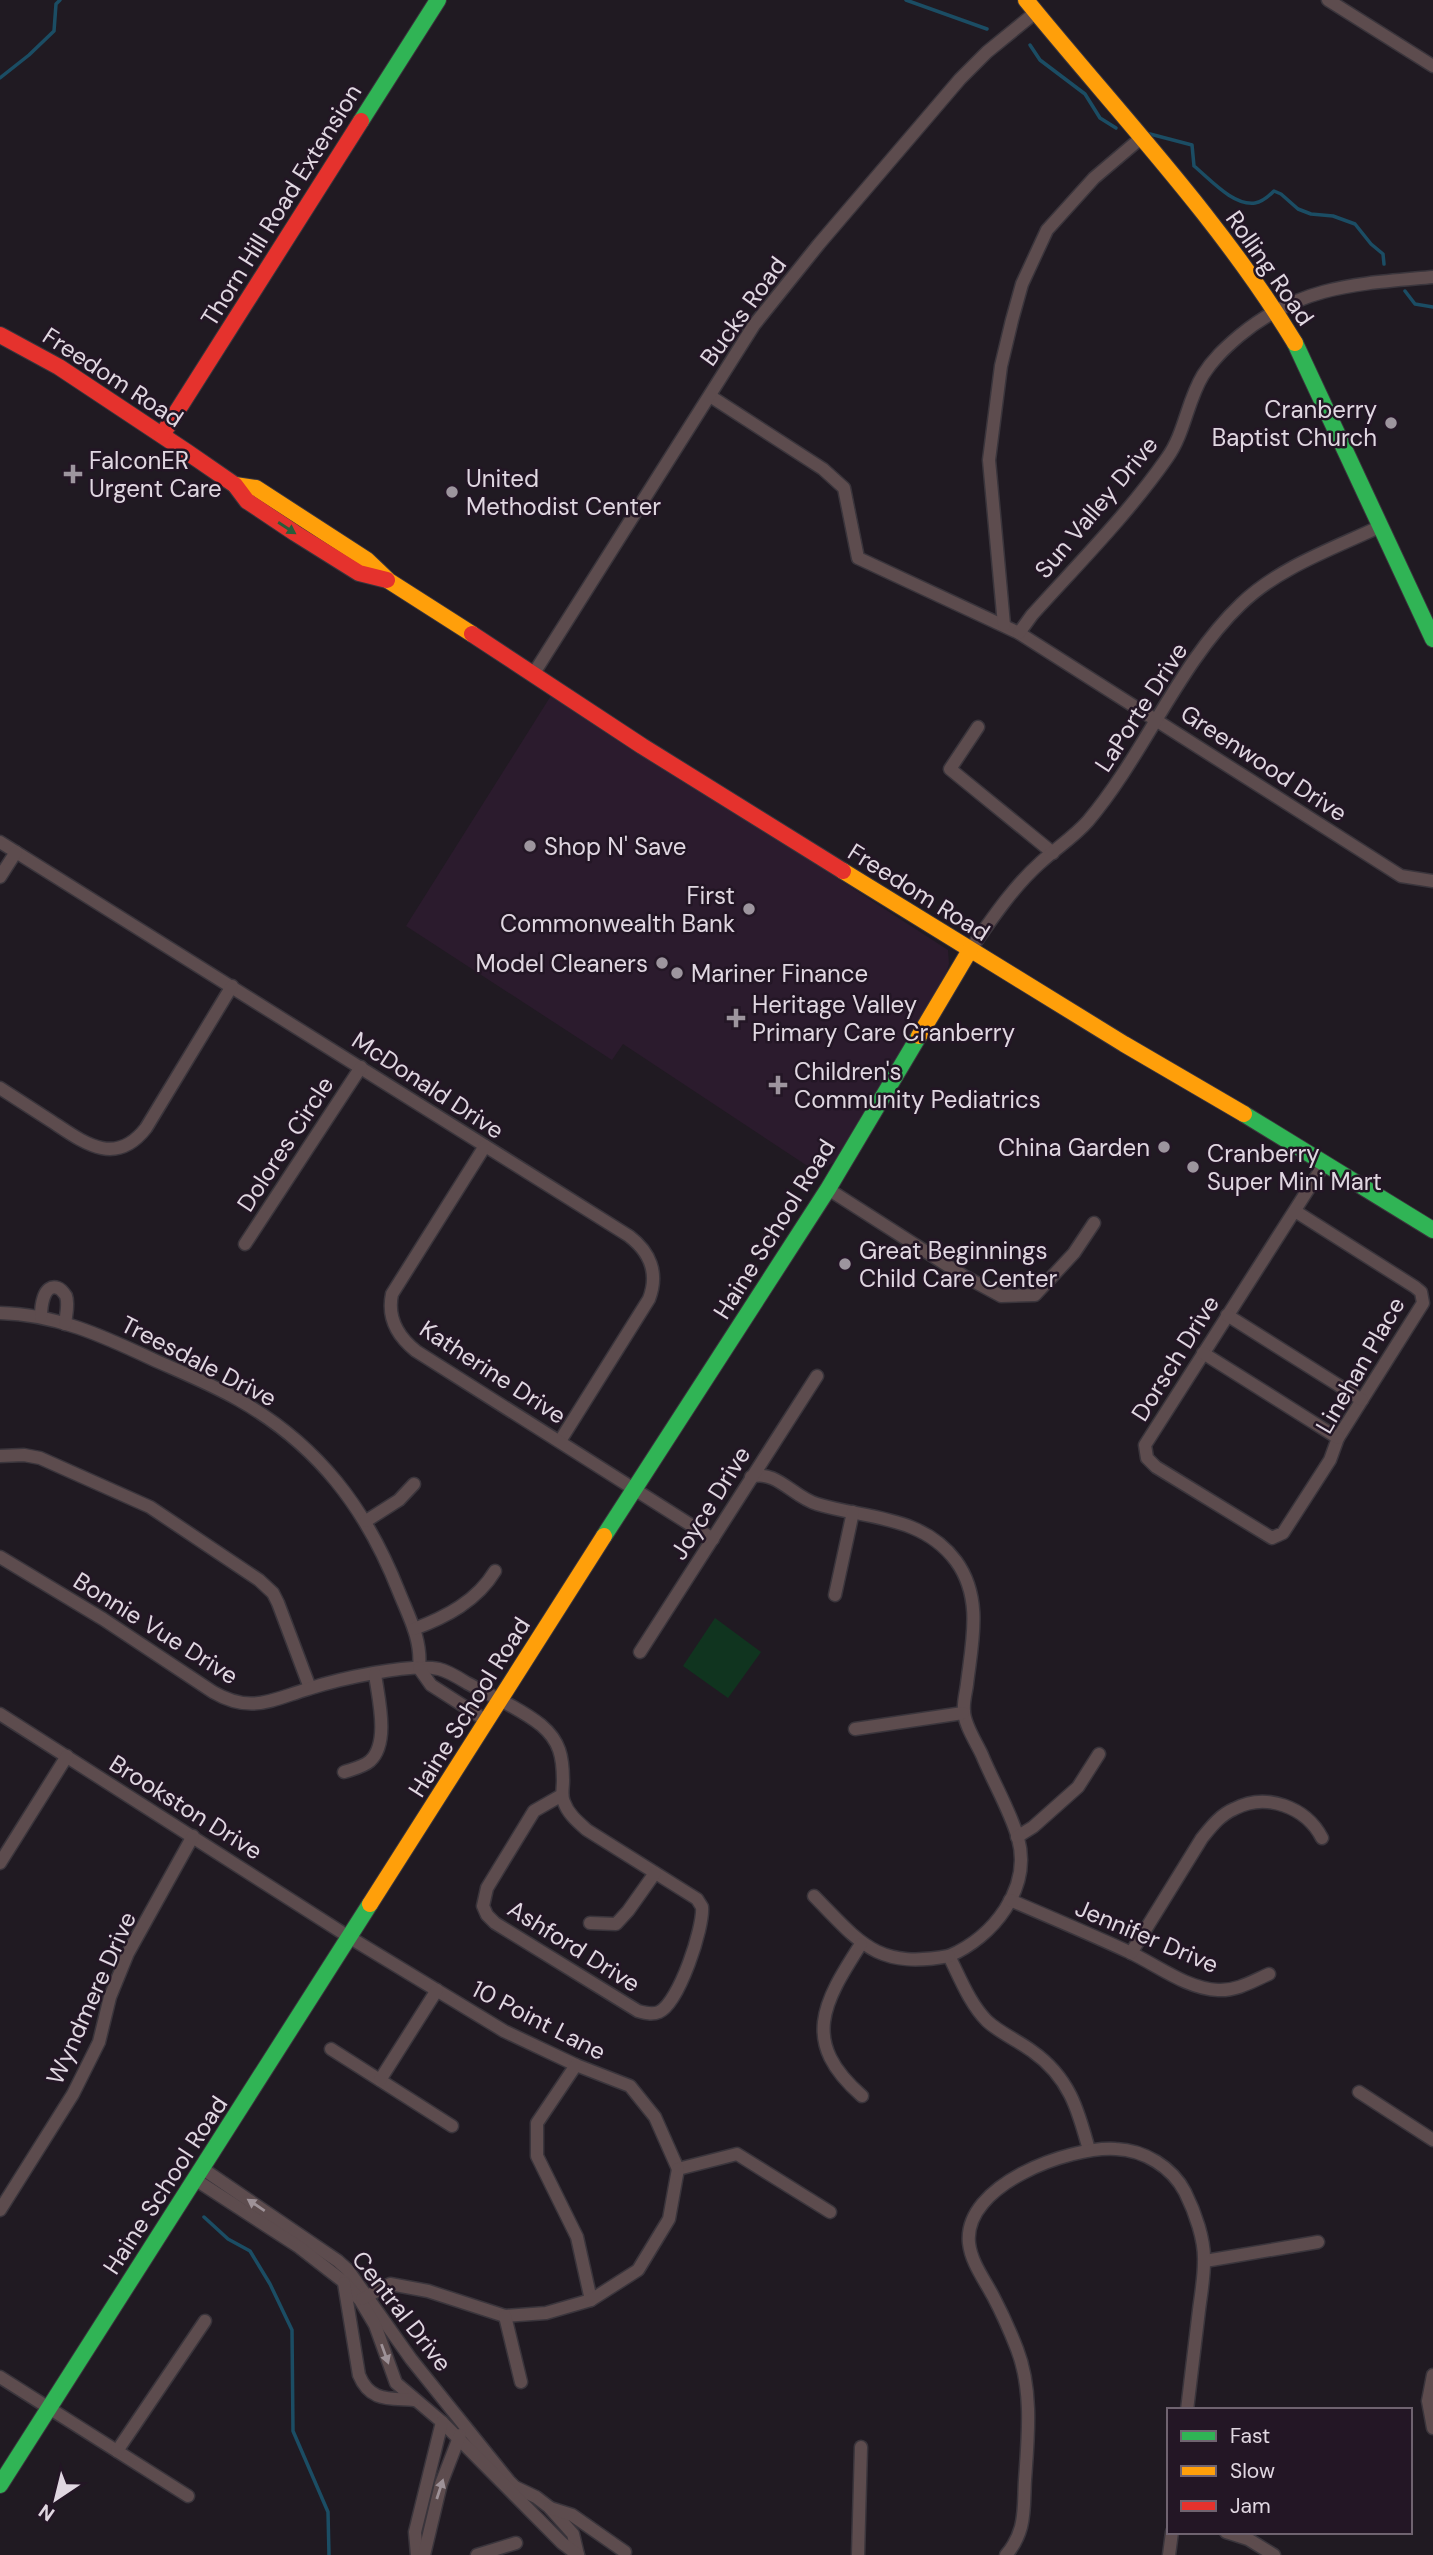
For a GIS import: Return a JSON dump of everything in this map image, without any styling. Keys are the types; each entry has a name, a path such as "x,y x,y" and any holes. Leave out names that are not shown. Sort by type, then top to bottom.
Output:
{"street":[{"name":"Thorn Hill Road Extension","path":"162,435 439,0"},
{"path":"1328,0 1433,66"},
{"name":"Rolling Road","path":"1031,6 1211,222 1276,310 1295,344 1433,639"},
{"name":"Bucks Road","path":"534,673 754,325 819,244 975,63 1031,6"},
{"path":"1004,625 989,460 1001,366 1018,296 1040,243 1058,216 1094,178 1141,138"},
{"name":"Sun Valley Drive","path":"1019,633 1168,457 1185,422 1198,383 1215,358 1251,326 1306,296 1340,286 1433,277"},
{"name":"Freedom Road","path":"0,335 50,362 162,435 235,485 247,501 306,540 359,573 389,581 534,673 642,746 970,950 1433,1230"},
{"name":"Greenwood Drive","path":"710,396 823,470 844,488 858,558 1019,633 1401,876 1433,881"},
{"name":"LaPorte Drive","path":"970,950 1039,864 1086,823 1120,779 1200,653 1242,603 1285,572 1379,527"},
{"path":"978,727 950,769 992,806 1053,853"},
{"name":"McDonald Drive","path":"0,842 629,1236 643,1249 654,1272 652,1291 643,1312 560,1441"},
{"path":"0,877 16,852"},
{"name":"Haine School Road","path":"0,2485 828,1189 970,950"},
{"path":"0,1088 83,1143 101,1149 126,1145 146,1128 232,986"},
{"name":"Dolores Circle","path":"245,1244 361,1067"},
{"name":"Katherine Drive","path":"485,1146 392,1294 391,1317 402,1339 416,1351 713,1539"},
{"name":"Dorsch Drive","path":"1265,1535 1156,1467 1147,1458 1145,1445 1325,1163"},
{"path":"828,1189 964,1276 1001,1296 1035,1295 1074,1253 1094,1223"},
{"name":"Linehan Place","path":"1265,1535 1272,1538 1283,1533 1330,1460 1338,1438 1423,1303 1421,1292 1295,1212"},
{"path":"41,1317 43,1297 55,1287 61,1289 66,1297 65,1324"},
{"name":"Treesdale Drive","path":"0,1313 41,1317 94,1332 216,1388 261,1413 296,1439 326,1467 366,1521 381,1550 420,1645 419,1668"},
{"path":"1227,1315 1362,1400"},
{"path":"1203,1353 1338,1438"},
{"name":"Joyce Drive","path":"640,1652 817,1376"},
{"path":"0,1456 40,1458 150,1507 259,1580 273,1593 278,1603 310,1688"},
{"path":"751,1478 768,1475 811,1502 895,1520 923,1532 947,1550 965,1576 973,1603 974,1620 963,1713 1017,1837 1020,1862 1016,1887 1010,1900 991,1928 967,1949 949,1956 916,1960 881,1954 861,1944 814,1896"},
{"path":"366,1521 399,1500 414,1484"},
{"path":"835,1595 853,1512"},
{"name":"Bonnie Vue Drive","path":"0,1557 103,1619 229,1701 252,1705 266,1704 310,1688 408,1667 440,1669 500,1699"},
{"path":"414,1629 433,1622 472,1599 495,1571"},
{"path":"419,1668 431,1685 487,1721"},
{"path":"344,1772 369,1762 379,1745 382,1722 375,1674"},
{"path":"500,1699 539,1724 554,1738 563,1761 562,1795"},
{"path":"855,1729 963,1713"},
{"name":"Brookston Drive","path":"0,1714 349,1937"},
{"path":"1017,1837 1033,1827 1078,1787 1099,1754"},
{"path":"0,1863 67,1756"},
{"name":"Ashford Drive","path":"562,1795 567,1810 587,1830 697,1899 702,1907 703,1916 677,1992 659,2012 648,2014 638,2011 495,1923 487,1915 483,1906 487,1888 534,1811 562,1795"},
{"path":"1131,1953 1202,1838 1215,1822 1232,1809 1250,1802 1284,1805 1308,1818 1322,1838"},
{"name":"Wyndmere Drive","path":"0,2210 73,2094 99,2042 110,1997 128,1953 193,1836"},
{"path":"590,1923 616,1924 655,1873"},
{"name":"Jennifer Drive","path":"1010,1900 1201,1987 1217,1990 1240,1987 1269,1974"},
{"name":"10 Point Lane","path":"349,1937 504,2031 576,2065 630,2086 655,2117 678,2169"},
{"path":"861,1944 840,1977 827,2006 824,2041 835,2069 862,2096"},
{"path":"949,1956 976,2008 985,2019 1035,2053 1059,2076 1077,2106 1089,2150"},
{"path":"380,2080 437,1990"},
{"path":"331,2049 452,2126"},
{"path":"576,2065 537,2123 537,2156 577,2237 591,2300"},
{"path":"1359,2092 1433,2140"},
{"path":"1006,2555 1017,2538 1021,2525 1028,2430 1027,2400 1024,2371 1017,2350 999,2307 972,2256 970,2227 983,2203 1020,2175 1041,2165 1089,2150 1132,2151 1169,2170 1181,2184 1191,2204 1205,2261 1187,2408"},
{"path":"363,2298 390,2284 428,2291 505,2316 546,2313 591,2300 638,2270 670,2219 678,2169 737,2154 830,2212"},
{"name":"Central Drive","path":"199,2174 363,2298 515,2487 537,2497 573,2534 578,2555"},
{"name":"Central Drive","path":"199,2174 338,2261 348,2270 375,2325 396,2383 442,2422 562,2543 578,2555"},
{"path":"1205,2261 1318,2242"},
{"name":"Central Drive","path":"344,2282 359,2375 363,2384 369,2392 379,2397 419,2404"},
{"path":"505,2316 521,2382"},
{"path":"117,2451 205,2321"},
{"path":"1433,2375 1428,2401 1433,2428"},
{"path":"0,2377 188,2496"},
{"path":"419,2404 428,2379"},
{"path":"424,2555 441,2484 460,2440 458,2416"},
{"path":"417,2555 415,2532 442,2422"},
{"path":"858,2555 861,2447"},
{"path":"529,2510 549,2507"},
{"name":"Central Drive","path":"549,2507 572,2515 625,2552"},
{"path":"1170,2555 1172,2534"},
{"path":"1232,2534 1248,2539 1273,2555"},
{"path":"477,2555 516,2543"}],"shaded area":[{"path":"552,694 948,950 949,964 946,974 834,1162 828,1166 815,1170 809,1167 623,1044 612,1060 406,926"}],"green space":[{"path":"715,1618 761,1652 728,1698 683,1666"}],"waterway":[{"path":"0,78 54,31 56,4 60,0"},
{"path":"906,0 987,29"},
{"path":"1030,45 1040,60 1085,94 1100,118 1116,128"},
{"path":"1150,134 1192,145 1194,166 1238,200 1258,202 1274,191 1298,209 1311,214 1333,216 1355,224 1383,254 1384,264"},
{"path":"1405,291 1415,304 1433,307"},
{"path":"204,2217 228,2239 250,2251 270,2284 292,2330 293,2431 328,2512 329,2555"}],"traffic: fast":[{"path":"361,121 438,0"},
{"path":"1295,343 1433,639"},
{"path":"604,1536 828,1189 919,1036"},
{"path":"1244,1114 1433,1230"},
{"path":"0,2485 370,1904"}],"traffic: slow":[{"path":"1026,0 1201,209 1295,343"},
{"path":"235,485 256,488 367,560 389,581 472,634"},
{"path":"843,871 1124,1044 1244,1114"},
{"path":"919,1036 970,950"},
{"path":"370,1904 604,1536"}],"traffic: jam":[{"path":"162,435 361,121"},
{"path":"0,335 59,367 187,452 235,485 247,501 295,533 359,573 387,580"},
{"path":"472,634 642,746 843,871"}],"place":[{"name":"Cranberry Baptist Church","path":"1391,423"},
{"name":"FalconER Urgent Care","path":"73,474"},
{"name":"United Methodist Center","path":"452,492"},
{"name":"Shop N' Save","path":"530,846"},
{"name":"First Commonwealth Bank","path":"749,909"},
{"name":"Model Cleaners","path":"662,963"},
{"name":"Mariner Finance","path":"677,973"},
{"name":"Heritage Valley Primary Care Cranberry","path":"736,1018"},
{"name":"Children's Community Pediatrics","path":"778,1085"},
{"name":"China Garden","path":"1164,1147"},
{"name":"Cranberry Super Mini Mart","path":"1193,1167"},
{"name":"Great Beginnings Child Care Center","path":"845,1264"}]}
